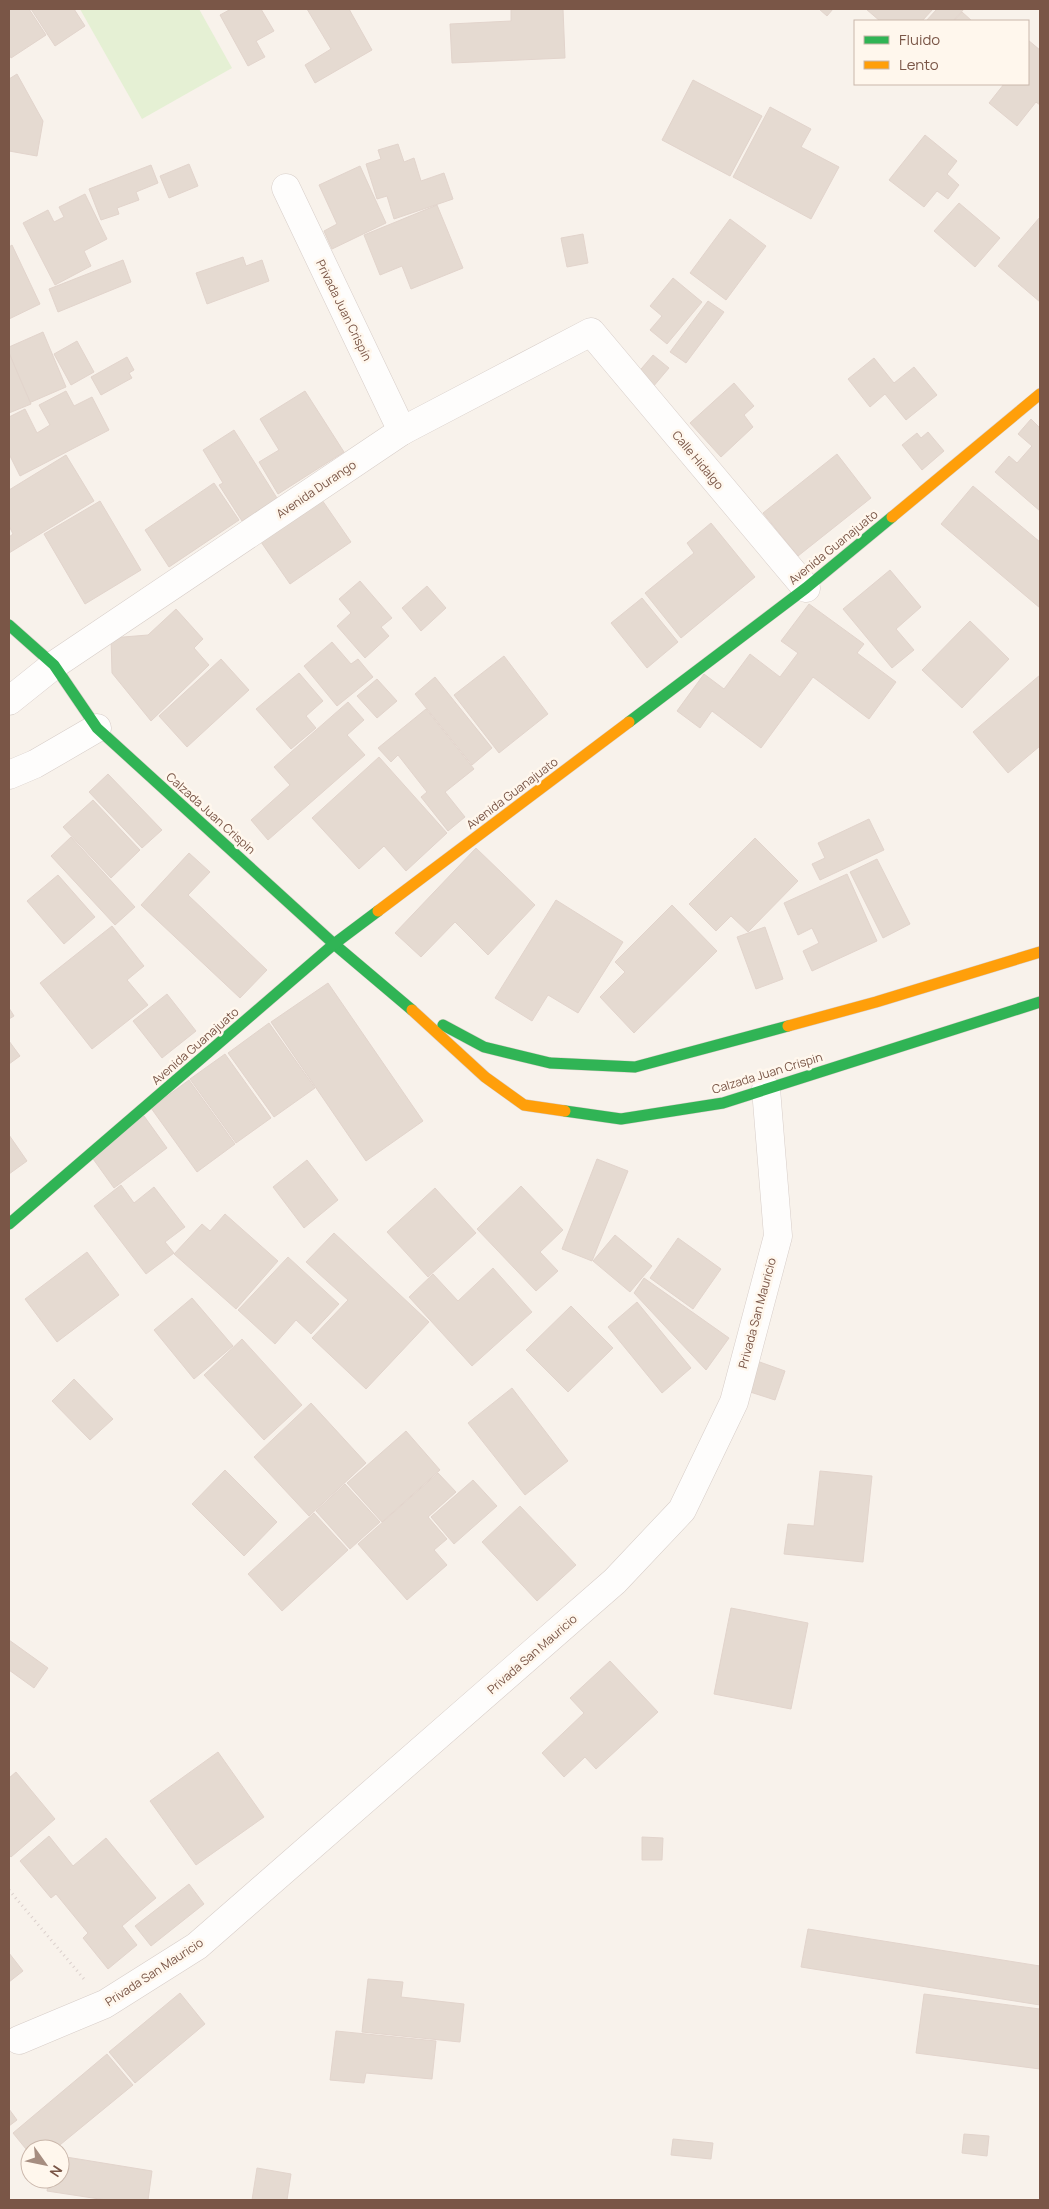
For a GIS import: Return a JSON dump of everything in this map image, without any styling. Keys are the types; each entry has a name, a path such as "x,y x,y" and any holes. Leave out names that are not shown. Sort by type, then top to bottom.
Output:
{"main road":[{"name":"Avenida Guanajuato","path":"9,1224 334,944 806,588 1040,394"},
{"name":"Calzada Juan Crispin","path":"9,625 54,665 97,728 334,944 409,1007 485,1077 524,1105 621,1119 723,1103 1040,1002"},
{"name":"Calzada Juan Crispin","path":"409,1007 484,1047 550,1062 635,1067 876,1002 1040,952"}],"street":[{"name":"Privada Juan Crispín","path":"286,188 402,431"},
{"name":"Avenida Durango","path":"9,701 54,665 402,431 591,332"},
{"name":"Calle Hidalgo","path":"591,332 806,588"},
{"path":"9,775 36,764 97,728"},
{"name":"Privada San Mauricio","path":"19,2040 105,2004 197,1946 615,1581 682,1510 734,1402 778,1236 766,1089"}],"path":[{"path":"9,1890 105,2004"}],"green space":[{"path":"80,9 199,9 232,68 142,119"}],"building":[{"path":"9,9 29,9 46,35 11,58 9,54"},
{"path":"31,9 74,9 85,26 55,46"},
{"path":"231,9 261,9 274,31 256,41 265,57 248,66 220,15"},
{"path":"307,9 349,9 372,50 315,83 305,65 331,49"},
{"path":"511,9 563,9 565,58 452,63 450,24 511,21"},
{"path":"819,9 833,9 827,16"},
{"path":"866,9 933,9 923,20 879,20"},
{"path":"937,9 964,9 954,20 927,20"},
{"path":"962,12 971,20 955,20"},
{"path":"1029,41 1040,50 1040,105 1036,102 1017,126 989,103 1003,85 1029,85"},
{"path":"17,74 43,121 37,156 9,151 9,79"},
{"path":"693,80 762,116 730,176 662,140"},
{"path":"770,107 811,129 801,147 839,167 811,219 733,177"},
{"path":"925,135 957,161 947,174 959,185 948,199 937,191 924,207 889,180"},
{"path":"398,144 404,162 414,158 421,181 444,173 453,199 394,219 387,196 377,199 366,164 381,159 378,150"},
{"path":"189,164 198,186 169,198 160,176"},
{"path":"151,165 158,183 136,192 139,200 117,208 119,214 101,220 89,189"},
{"path":"360,166 386,223 332,249 324,231 337,224 319,185"},
{"path":"85,194 107,239 84,251 91,266 55,285 23,223 48,210 54,222 64,217 59,207"},
{"path":"959,203 1000,238 975,267 934,231"},
{"path":"437,205 463,268 411,289 402,266 380,275 364,235"},
{"path":"1040,217 1040,302 998,266"},
{"path":"730,219 766,246 726,300 690,273"},
{"path":"583,234 588,263 567,267 561,238"},
{"path":"12,245 40,304 9,319 9,247"},
{"path":"243,257 246,266 262,260 269,281 207,304 196,273"},
{"path":"123,260 131,282 58,312 49,289"},
{"path":"673,278 702,302 667,344 650,330 662,316 650,306"},
{"path":"708,301 724,312 686,363 670,352"},
{"path":"43,332 66,387 29,403 9,353 9,347"},
{"path":"77,341 94,372 71,385 54,354"},
{"path":"9,353 31,404 9,413"},
{"path":"653,355 669,368 652,388 636,375"},
{"path":"127,357 134,370 129,373 132,378 101,395 91,377"},
{"path":"874,358 894,383 914,367 937,395 906,420 885,394 870,407 848,379"},
{"path":"734,383 754,406 744,415 753,427 721,457 690,423"},
{"path":"66,391 74,406 92,397 109,430 20,476 9,454 9,417 25,409 37,433 50,425 39,405"},
{"path":"305,391 344,452 278,494 259,462 279,450 260,419"},
{"path":"1031,419 1040,428 1040,511 995,472 1009,456 1017,463 1032,446 1018,434"},
{"path":"234,430 277,498 242,521 219,485 223,483 203,450"},
{"path":"928,432 944,451 922,470 902,445 917,433 921,438"},
{"path":"837,454 871,498 798,556 763,513"},
{"path":"66,455 94,501 9,553 9,537 13,534 9,526 9,490"},
{"path":"214,483 239,520 169,567 145,530"},
{"path":"973,486 1040,542 1040,608 941,524"},
{"path":"322,500 351,542 290,584 261,542"},
{"path":"100,501 141,570 85,604 44,534"},
{"path":"711,523 755,577 681,638 645,593 694,553 687,543"},
{"path":"890,570 921,607 896,629 914,650 892,668 843,609"},
{"path":"360,581 392,618 381,627 389,636 365,658 337,626 351,613 339,599"},
{"path":"427,586 446,608 421,631 402,608"},
{"path":"642,598 678,642 647,668 611,623"},
{"path":"809,604 864,644 857,653 896,682 869,719 813,677 761,748 712,711 700,728 677,711 704,674 724,689 750,654 780,677 798,653 781,641"},
{"path":"176,609 203,639 194,648 209,665 151,721 112,673 111,638 148,635"},
{"path":"970,621 1009,659 962,708 922,670"},
{"path":"332,642 351,664 358,659 373,677 337,706 304,666"},
{"path":"504,656 548,714 499,753 454,695"},
{"path":"221,659 249,690 187,747 159,716"},
{"path":"299,673 323,701 306,716 316,728 291,749 256,709"},
{"path":"1040,675 1040,746 1008,773 973,732"},
{"path":"435,677 492,748 472,765 415,694"},
{"path":"377,679 397,701 377,718 357,696"},
{"path":"348,702 364,720 347,735 365,755 268,840 251,820 290,785 274,767"},
{"path":"426,709 474,769 445,792 465,817 448,831 421,797 427,792 398,755 391,762 378,748"},
{"path":"379,757 447,833 406,871 384,846 359,869 312,818"},
{"path":"108,774 162,830 142,848 89,792"},
{"path":"93,800 140,850 111,878 63,827"},
{"path":"869,819 884,850 820,880 812,864 825,858 818,843"},
{"path":"71,837 135,907 115,925 51,856"},
{"path":"755,838 798,881 748,932 731,916 716,931 689,904"},
{"path":"476,848 535,905 488,955 455,922 421,957 395,933"},
{"path":"189,853 210,872 188,895 267,970 240,998 141,905"},
{"path":"877,859 910,924 883,938 850,872"},
{"path":"847,874 877,941 812,971 803,951 819,943 812,928 798,935 784,903"},
{"path":"58,875 95,917 64,944 27,901"},
{"path":"556,900 623,942 578,1013 548,995 532,1021 495,998"},
{"path":"672,905 717,951 634,1033 600,997 625,972 615,962"},
{"path":"112,926 144,966 127,980 148,1005 92,1049 40,983"},
{"path":"765,927 783,979 756,989 737,937"},
{"path":"328,983 423,1121 366,1161 271,1022"},
{"path":"167,994 196,1031 162,1058 133,1021"},
{"path":"9,1008 14,1016 9,1019"},
{"path":"269,1023 315,1088 274,1117 228,1053"},
{"path":"9,1041 20,1056 9,1064"},
{"path":"225,1054 271,1118 236,1143 190,1079"},
{"path":"189,1080 235,1144 197,1172 151,1108"},
{"path":"144,1116 167,1148 114,1188 91,1156"},
{"path":"9,1135 27,1161 9,1174"},
{"path":"597,1159 628,1171 592,1261 562,1249"},
{"path":"307,1160 338,1200 304,1228 273,1187"},
{"path":"121,1185 134,1203 154,1187 185,1227 165,1242 174,1253 146,1274 94,1206"},
{"path":"521,1186 563,1230 540,1252 558,1271 536,1291 477,1229"},
{"path":"435,1188 476,1233 428,1277 387,1232"},
{"path":"225,1214 278,1261 236,1309 174,1254 202,1224 210,1231"},
{"path":"334,1233 429,1322 366,1389 312,1338 348,1300 306,1262"},
{"path":"615,1235 652,1266 630,1292 593,1261"},
{"path":"678,1238 721,1269 693,1309 650,1278"},
{"path":"87,1252 119,1295 57,1342 25,1299"},
{"path":"288,1257 339,1304 311,1334 296,1320 275,1344 238,1310"},
{"path":"493,1268 532,1312 472,1366 409,1297 433,1274 458,1301"},
{"path":"644,1278 729,1338 706,1370 634,1293"},
{"path":"192,1298 233,1346 194,1379 154,1330"},
{"path":"637,1302 691,1368 662,1393 608,1327"},
{"path":"571,1306 613,1348 568,1392 526,1350"},
{"path":"242,1339 302,1405 264,1440 204,1375"},
{"path":"754,1360 785,1371 775,1400 744,1390"},
{"path":"74,1379 113,1419 90,1440 52,1401"},
{"path":"512,1388 568,1461 525,1495 468,1423"},
{"path":"311,1403 366,1463 309,1516 254,1457"},
{"path":"406,1431 440,1470 382,1522 347,1483"},
{"path":"225,1470 277,1522 244,1556 192,1504"},
{"path":"820,1471 872,1476 863,1562 784,1554 788,1524 814,1526"},
{"path":"438,1473 456,1492 428,1517 447,1539 434,1550 447,1565 407,1600 358,1544"},
{"path":"473,1480 497,1506 454,1544 431,1517"},
{"path":"345,1484 380,1522 350,1549 316,1511"},
{"path":"520,1506 576,1565 537,1601 482,1542"},
{"path":"314,1513 348,1550 282,1611 248,1574"},
{"path":"731,1608 808,1623 791,1709 714,1694"},
{"path":"9,1640 48,1668 34,1688 9,1670"},
{"path":"610,1661 658,1712 596,1769 585,1757 564,1777 542,1753 584,1713 570,1698"},
{"path":"218,1752 264,1817 196,1865 150,1801"},
{"path":"16,1772 55,1819 11,1857 9,1855 9,1778"},
{"path":"49,1836 73,1866 106,1838 156,1898 122,1926 137,1945 108,1969 83,1938 88,1933 56,1894 51,1898 20,1861"},
{"path":"642,1837 663,1838 662,1860 642,1860"},
{"path":"189,1884 204,1904 151,1946 135,1926"},
{"path":"808,1929 1040,1966 1040,2005 801,1967"},
{"path":"9,1953 23,1971 9,1982"},
{"path":"368,1979 403,1982 401,1997 464,2004 460,2042 362,2032"},
{"path":"180,1993 205,2024 135,2083 109,2052"},
{"path":"924,1994 1040,2009 1040,2069 916,2053"},
{"path":"336,2031 436,2041 432,2079 366,2073 364,2083 330,2080"},
{"path":"107,2054 133,2085 67,2139 20,2139 20,2142 13,2133"},
{"path":"9,2109 17,2120 9,2126"},
{"path":"964,2134 989,2136 987,2156 962,2153"},
{"path":"673,2139 713,2143 711,2159 671,2155"},
{"path":"70,2158 152,2171 148,2200 106,2200 47,2191 47,2189 70,2189"},
{"path":"257,2168 291,2174 287,2200 252,2200"}],"traffic: fast":[{"path":"629,722 806,588 892,517"},
{"path":"9,625 54,665 97,728 334,944 412,1010"},
{"path":"9,1224 334,944 378,911"},
{"path":"565,1111 621,1119 723,1103 1040,1002"},
{"path":"443,1025 484,1047 550,1063 635,1067 788,1026"}],"traffic: slow":[{"path":"892,517 1040,394"},
{"path":"378,911 629,722"},
{"path":"788,1026 876,1002 1040,952"},
{"path":"412,1010 485,1077 524,1105 565,1111"}]}
